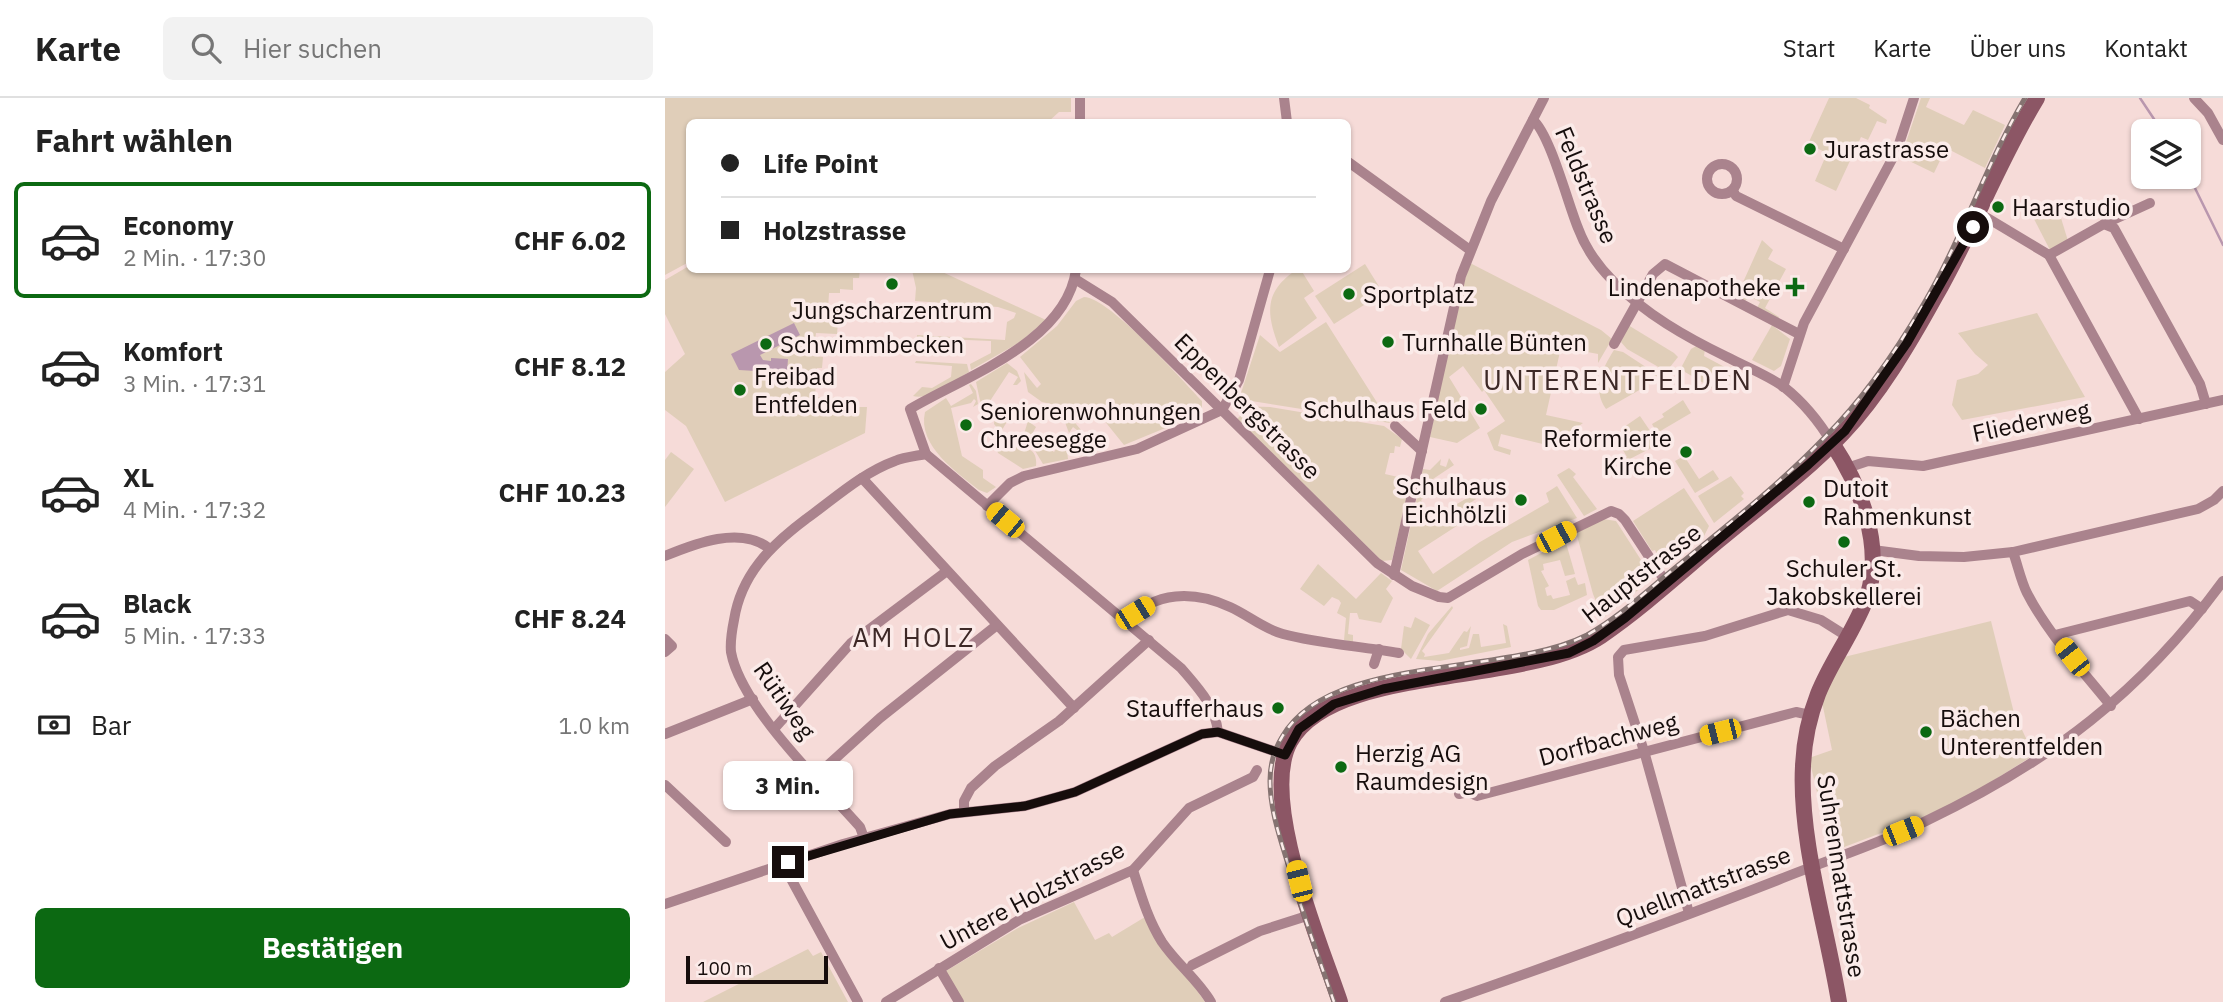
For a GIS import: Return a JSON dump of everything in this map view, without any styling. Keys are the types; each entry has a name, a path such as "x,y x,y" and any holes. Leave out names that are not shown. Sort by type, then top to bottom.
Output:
{"main road":[{"name":"Hauptstrasse","path":"1340,1002 1293,857 1282,795 1281,779 1285,755 1299,729 1334,704 1383,689 1569,653 1602,635 1667,584 1832,443 1862,410 1934,299 2037,98"},
{"name":"Suhrenmattstrasse","path":"1832,443 1847,468 1863,507 1873,550 1868,593 1818,693 1810,715 1803,768 1804,800 1813,866 1839,1002"}],"street":[{"path":"1080,98 1080,119"},
{"path":"1284,98 1287,119"},
{"path":"1394,575 1452,309 1470,250 1496,190 1544,98"},
{"path":"1783,387 1800,334 1897,149 1914,98"},
{"path":"2194,98 2209,113 2223,141"},
{"name":"Feldstrasse","path":"1533,120 1542,134 1579,230 1599,265 1636,303 1691,339 1783,387 1801,403 1832,443"},
{"path":"1351,164 1470,250"},
{"path":"1733,191 1736,196 1844,249"},
{"path":"2049,255 2150,202"},
{"path":"1979,213 2049,255 2139,419"},
{"path":"2104,224 2114,228 2200,384 2206,404"},
{"path":"1614,344 1653,274 1665,264 1800,334"},
{"path":"987,506 1010,483 1024,476 1137,449 1222,410 1239,380 1269,273"},
{"path":"1076,274 1063,306 1049,325 1028,343 910,409 926,454 1181,668 1216,714 1218,732"},
{"name":"Eppenbergstrasse","path":"1076,274 1112,302 1377,563 1412,586 1444,598 1452,596 1500,566 1611,511 1625,520 1667,584"},
{"name":"Fliederweg","path":"1847,468 1868,461 1923,466 2223,400"},
{"path":"1395,425 1422,451"},
{"name":"Rütiweg","path":"864,838 860,827 774,729 753,699 739,675 731,652 731,638 740,595 750,574 769,549 862,478 895,461 926,454"},
{"path":"862,478 1074,708"},
{"path":"1873,550 1919,556 2013,552 2198,509 2223,491"},
{"path":"665,556 707,540 758,541 769,549"},
{"path":"2013,552 2027,593 2055,635 2111,706"},
{"path":"774,729 852,643 947,572"},
{"name":"Quellmattstrasse","path":"1445,1002 1621,941 1813,866 1924,822 1999,784 2050,752 2111,706 2159,659 2223,581"},
{"path":"1128,622 1135,613 1158,600 1170,595 1184,595 1229,607 1280,633 1399,653"},
{"path":"2055,635 2190,601 2202,609"},
{"path":"1689,914 1644,751 1619,675 1618,657 1624,650 1705,636 1788,610 1821,620 1848,637"},
{"path":"815,776 880,718 997,625"},
{"path":"665,639 672,646 665,652"},
{"path":"964,812 964,801 969,790 995,766 1074,708 1149,640"},
{"path":"1374,664 1379,649"},
{"path":"665,734 753,699"},
{"name":"Dorfbachweg","path":"1459,794 1468,792 1477,796 1796,712 1810,715"},
{"path":"665,904 864,838 964,812 1025,806 1075,792 1175,744 1202,734 1218,732 1285,755"},
{"name":"Untere Holzstrasse","path":"886,1002 1019,920 1133,870 1189,808 1253,777 1257,770"},
{"path":"665,785 726,842"},
{"path":"783,864 858,1002"},
{"path":"1133,870 1144,904 1162,942 1202,987 1211,1002"},
{"path":"1192,965 1260,931 1310,915"},
{"path":"939,968 959,1002"}],"shaded area":[{"path":"665,98 1071,98 1071,112 1059,112 1051,119 686,119 686,264 665,275"},
{"path":"1829,98 1856,98 1870,105 1869,108 1887,120 1886,124 1877,121 1868,140 1861,137 1836,191 1815,181 1827,153 1808,144"},
{"path":"1921,98 1930,98 1926,107 1964,125 1973,110 2005,125 1985,168 1946,148 1934,173 1901,157"},
{"path":"2051,206 2061,218 2068,241 2050,250 2034,219"},
{"path":"1762,240 1773,250 1768,259 1786,269 1765,308 1779,317 1777,321 1756,310 1760,302 1749,296 1744,303 1736,298"},
{"path":"1470,263 1601,330 1612,339 1598,363 1598,354 1561,347 1546,415 1583,423 1551,446 1501,434 1498,446 1511,450 1510,455 1494,450 1487,433 1505,421 1484,390 1482,392 1463,366 1449,377 1480,428 1457,443 1430,437 1457,307"},
{"name":"Sportplatz","path":"1365,264 1383,293 1334,324 1315,296"},
{"name":"Freibad Entfelden","path":"686,268 686,273 860,273 859,278 853,278 853,290 840,289 840,293 829,293 828,309 839,310 837,334 816,333 813,356 823,357 822,368 817,368 815,397 838,398 838,407 867,407 865,433 725,502 686,426 665,410 665,372 685,354 665,314 665,280"},
{"path":"913,273 944,273 1046,320 1020,342 971,370 970,364 991,353 991,341 917,338 917,335 1005,340 1007,322 1014,318 1016,313 998,307 915,301"},
{"path":"1292,273 1303,273 1314,291 1304,298 1317,318 1279,347 1270,313 1273,295"},
{"path":"1084,297 1096,301 1110,311 1145,341 1202,401 1202,413 1124,445 1091,404 1072,419 1098,451 1083,443 1085,439 1076,433 1077,430 1073,427 1069,433 1059,406 1042,402 1028,392 1024,372 1037,388 1041,384 1020,357 1057,326 1076,301"},
{"path":"2037,313 2085,397 1962,420 1952,405 1957,380 1978,374 1988,365 1958,333"},
{"path":"1326,322 1390,423 1239,399 1260,335 1280,352"},
{"name":"Schwimmbecken","path":"794,323 800,335 760,355 763,360 788,359 787,373 739,370 731,354"},
{"path":"1628,325 1678,357 1670,367 1662,369 1627,349 1621,342"},
{"path":"1772,325 1790,339 1781,366 1774,371 1752,360"},
{"path":"1698,345 1705,349 1704,356 1732,371 1730,375 1733,377 1724,391 1712,388 1685,372 1682,366 1691,349"},
{"path":"1614,350 1623,352 1658,375 1648,381 1650,384 1606,409 1600,394 1600,379"},
{"path":"915,363 967,364 969,372 934,393 913,396 922,387 932,388 951,377 952,366"},
{"path":"1007,363 1017,371 1021,381 1013,385 1018,377 1009,372 990,401 1011,415 1002,430 999,430 994,424 995,415 981,405 976,382"},
{"path":"969,385 976,391 978,404 973,407 976,401 974,399 971,403 951,408 962,456 983,470 983,478 996,487 987,493 979,490 941,457 927,436 924,424 925,412 946,398 951,406 973,393"},
{"path":"1683,400 1691,413 1657,433 1652,424"},
{"path":"1236,406 1270,407 1384,426 1402,439 1400,447 1395,446 1394,453 1390,453 1385,474 1411,480 1392,560 1382,561 1237,419 1240,416"},
{"path":"1640,416 1659,444 1624,462 1627,457 1620,445 1615,447 1611,441 1626,431 1624,427"},
{"path":"1028,421 1036,427 1031,436 1054,452 1065,436 1082,448 1067,451 1068,459 1043,464 1034,449 1022,440"},
{"path":"1001,441 1032,452 1036,466 1023,469 998,453 996,447"},
{"path":"671,452 694,469 665,507 665,460"},
{"path":"1684,456 1699,479 1713,470 1719,479 1695,493 1675,461"},
{"path":"1449,458 1454,465 1424,485 1429,494 1421,500 1424,505 1419,509 1427,522 1472,495 1476,499 1460,510 1466,520 1418,551 1433,574 1480,542 1549,502 1546,493 1557,486 1577,518 1512,542 1437,591 1401,570 1423,469 1430,470 1441,459 1440,465 1446,467"},
{"path":"1569,468 1576,474 1573,477 1597,509 1584,516 1557,475"},
{"path":"1731,476 1744,493 1741,496 1744,499 1714,523 1698,496"},
{"path":"1684,488 1709,526 1704,536 1662,566 1655,550 1652,551 1633,521"},
{"path":"1603,519 1616,521 1650,574 1642,587 1603,618 1593,594 1576,532"},
{"path":"1562,542 1566,543 1575,574 1565,576 1560,560 1543,564 1544,570 1541,571 1549,586 1545,588 1547,596 1551,595 1553,599 1570,595 1566,581 1575,577 1578,585 1585,583 1587,595 1554,610 1541,610 1528,560"},
{"path":"1318,564 1356,599 1381,573 1392,581 1386,589 1393,598 1381,623 1359,619 1357,613 1350,613 1348,634 1353,635 1353,642 1344,640 1346,618 1337,613 1341,603 1339,600 1332,597 1324,606 1300,589"},
{"path":"1452,606 1422,651 1424,657 1449,653 1464,631 1467,632 1471,626 1467,646 1460,650 1469,648 1473,634 1479,634 1481,647 1506,643 1503,624 1507,626 1511,647 1440,661 1416,659 1428,634"},
{"path":"1415,617 1430,625 1411,659 1401,649 1404,626 1411,628"},
{"name":"Bächen Unterentfelden","path":"1991,621 2014,713 2034,755 1975,792 1934,813 1831,852 1809,758 1832,750 1822,702 1844,657"},
{"path":"1074,902 1095,940 1109,933 1112,937 1145,917 1205,1002 962,1002 946,971 1018,928"},
{"path":"808,949 813,956 821,952 848,1002 703,1002"}],"waterway":[{"path":"2140,98 2154,119"},
{"path":"2195,189 2223,245"}],"railway":[{"path":"1334,1002 1299,899 1274,813 1270,792 1271,770 1282,737 1306,710 1338,692 1378,679 1552,648 1587,635 1624,610 1755,502 1839,422 1866,391 1890,357 1937,280 1998,149 2025,98"}],"place":[{"name":"Jurastrasse","path":"1810,149"},
{"name":"Haarstudio","path":"1998,207"},
{"name":"Jungscharzentrum","path":"892,284"},
{"name":"Lindenapotheke","path":"1795,287"},
{"name":"Sportplatz","path":"1349,294"},
{"name":"Turnhalle Bünten","path":"1388,342"},
{"name":"Schwimmbecken","path":"766,344"},
{"name":"Freibad Entfelden","path":"740,390"},
{"name":"Schulhaus Feld","path":"1481,409"},
{"name":"Seniorenwohnungen Chreesegge","path":"966,425"},
{"name":"Reformierte Kirche","path":"1686,452"},
{"name":"Schulhaus Eichhölzli","path":"1521,500"},
{"name":"Dutoit Rahmenkunst","path":"1809,502"},
{"name":"Schuler St. Jakobskellerei","path":"1844,542"},
{"name":"Staufferhaus","path":"1278,708"},
{"name":"Bächen Unterentfelden","path":"1926,732"},
{"name":"Herzig AG Raumdesign","path":"1341,767"}],"district":[{"name":"UNTERENTFELDEN","path":"1618,379"},
{"name":"AM HOLZ","path":"914,637"}],"route":[{"path":"788,862 950,814 1025,806 1075,792 1175,744 1202,734 1218,732 1245,739 1285,755 1291,741 1307,721 1324,709 1360,694 1548,658 1583,647 1667,584 1845,431 1907,343 1973,227"}]}
